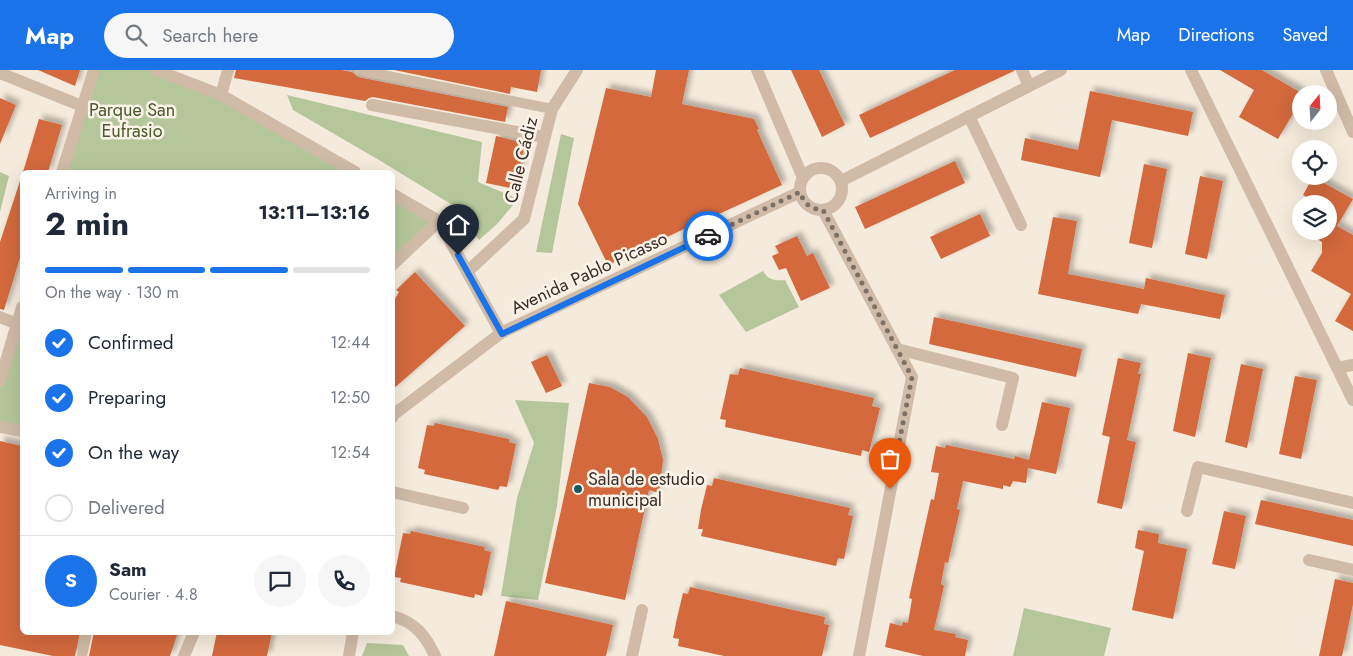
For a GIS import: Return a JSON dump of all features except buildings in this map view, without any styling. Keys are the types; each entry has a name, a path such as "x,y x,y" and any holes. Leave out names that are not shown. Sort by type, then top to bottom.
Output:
{"street":[{"path":"63,170 94,70"},
{"path":"156,70 221,95 352,170"},
{"path":"221,95 228,70"},
{"path":"360,70 552,108"},
{"name":"Calle Cádiz","path":"467,272 524,219 552,108 577,70"},
{"path":"757,70 803,178"},
{"path":"1022,70 1029,86"},
{"path":"841,181 1061,70"},
{"path":"1191,70 1353,400"},
{"path":"1326,70 1353,132"},
{"path":"0,73 82,106"},
{"path":"372,105 544,138"},
{"path":"969,116 1021,225"},
{"path":"820,168 832,171 841,181 842,194 840,200 835,206 823,210 810,208 795,192 807,173 820,168"},
{"name":"Avenida Pablo Picasso","path":"395,414 502,334 795,192"},
{"path":"395,196 440,221 502,334"},
{"path":"823,210 912,377 859,656"},
{"path":"395,263 440,221"},
{"path":"0,381 20,314"},
{"path":"0,317 17,324"},
{"path":"897,350 1013,378 1002,425"},
{"path":"1337,368 1353,365"},
{"path":"0,427 20,431"},
{"path":"1187,511 1198,467 1353,503"},
{"path":"395,493 464,508"},
{"path":"1310,560 1353,570"},
{"path":"632,656 642,610"},
{"path":"395,617 416,626 428,639 435,656"},
{"path":"82,656 86,635"},
{"path":"184,656 193,635"},
{"path":"349,656 353,635"}],"green space":[{"name":"Parque San Eufrasio","path":"94,70 156,70 221,95 352,170 64,170"},
{"path":"287,95 482,142 478,182 518,199 497,224 479,240 454,206 293,110"},
{"path":"561,134 574,138 552,253 536,252"},
{"path":"0,172 9,176 0,212"},
{"path":"395,196 439,221 395,263"},
{"path":"763,271 772,279 785,280 799,307 746,332 719,295"},
{"path":"20,314 20,431 0,427 0,381"},
{"path":"515,400 569,403 557,506 538,600 501,596 517,498 534,443"},
{"path":"1024,608 1111,628 1104,656 1013,656"},
{"path":"367,643 403,645 409,656 362,656"}],"way so far":[{"path":"708,236 800,192 810,208 823,210 912,377 890,489"}],"place":[{"name":"Sala de estudio municipal","path":"578,489"}],"route":[{"path":"458,255 502,334 708,236"}]}
